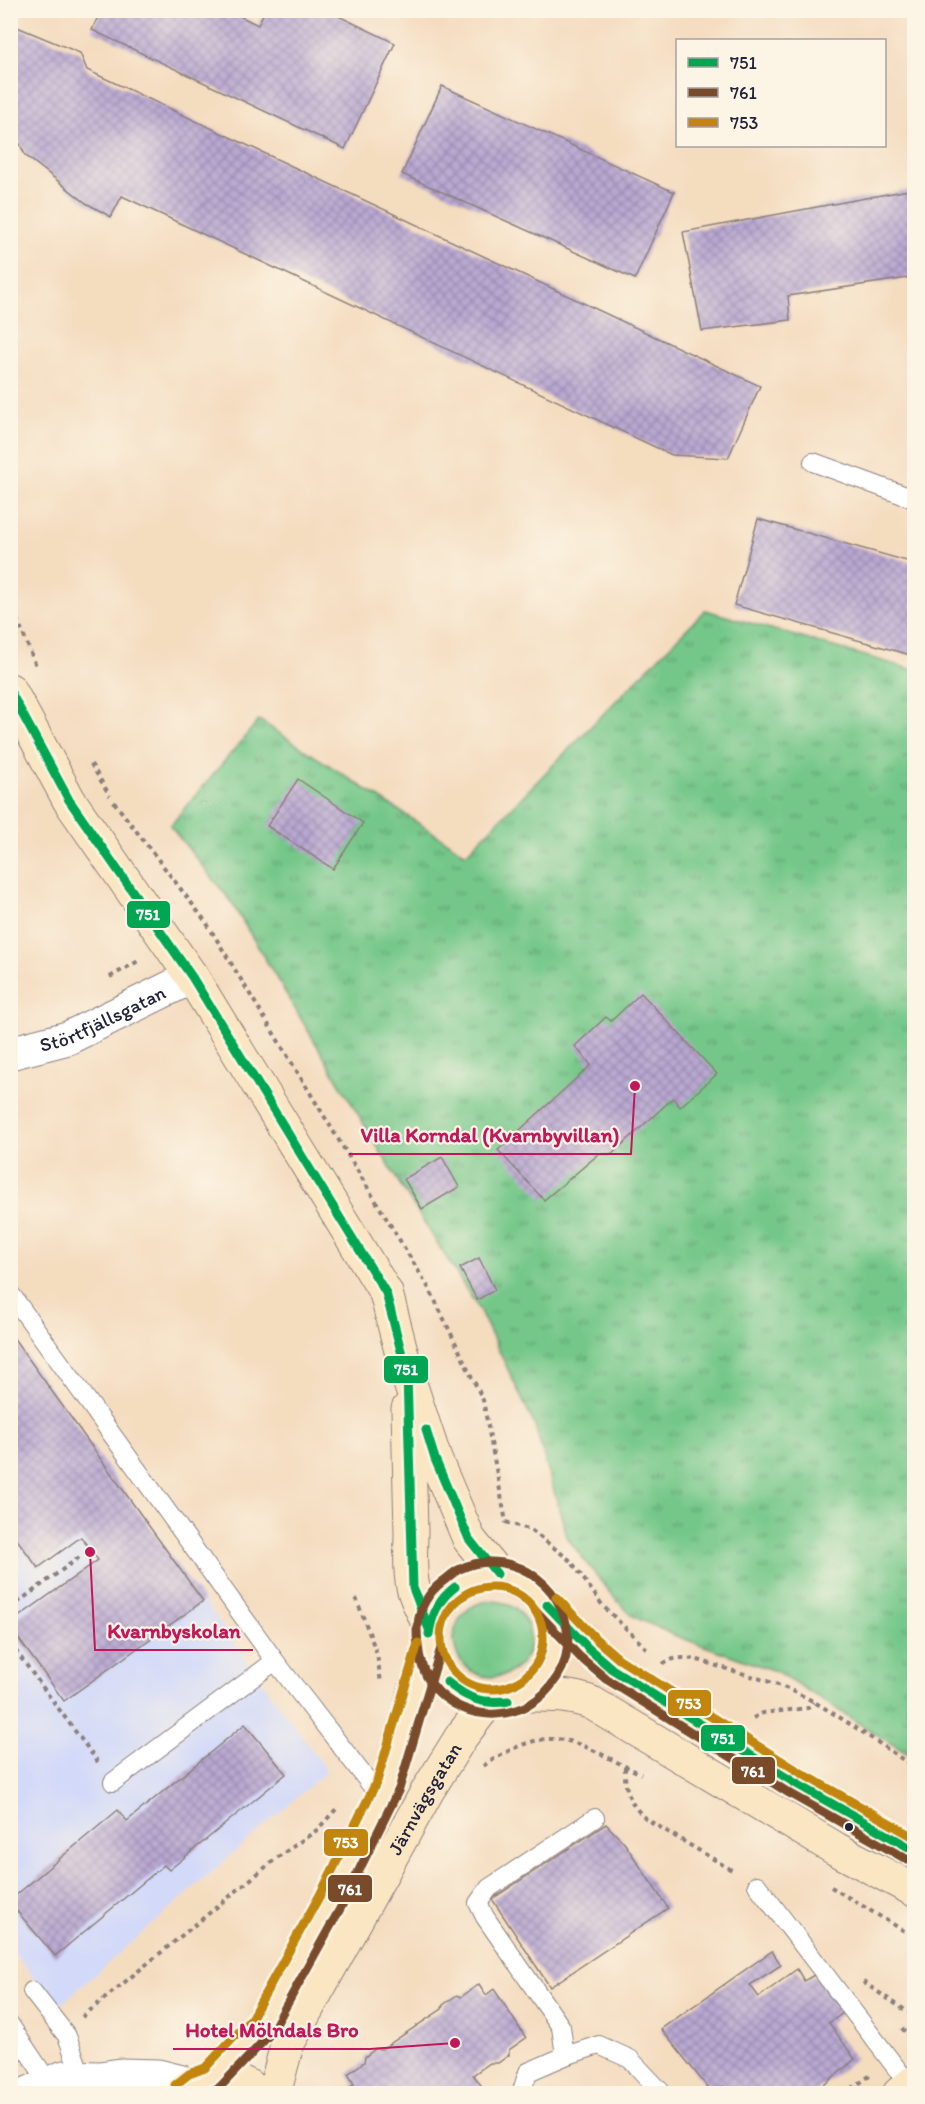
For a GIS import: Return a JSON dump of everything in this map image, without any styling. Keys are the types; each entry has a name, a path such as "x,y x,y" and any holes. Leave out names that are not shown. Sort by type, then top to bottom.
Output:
{"street":[{"path":"10,690 69,800 192,977 386,1293 407,1374 435,1458 469,1539 497,1574"},
{"name":"Störtfjällsgatan","path":"10,1053 68,1038 192,977"},
{"path":"407,1374 412,1588 429,1638 435,1667 448,1685 466,1697 488,1702 505,1701 523,1695 554,1695 578,1698 592,1703 836,1849 915,1890"},
{"path":"429,1638 434,1611 445,1595 468,1579 497,1574 522,1582 540,1596 589,1649 612,1669 795,1783 915,1850"},
{"path":"523,1695 542,1678 554,1655 556,1629 547,1605"},
{"name":"Järnvägsgatan","path":"196,2086 261,2026 331,1900 374,1789 388,1785 429,1638"},
{"name":"Järnvägsgatan","path":"274,2094 287,2045 428,1790 461,1737 488,1702"},
{"path":"38,2088 64,2077 99,2083 121,2075 158,2076 196,2086 230,2079 239,2081 258,2094"}],"lane":[{"path":"813,462 915,499"},
{"path":"10,1293 275,1661 374,1789"},
{"path":"113,1782 275,1661"},
{"path":"565,2056 561,2027 484,1917 478,1903 489,1888 595,1818"},
{"path":"757,1885 908,2087"},
{"path":"32,1991 68,2036 99,2083"},
{"path":"10,2025 38,2088"},
{"path":"521,2094 528,2072 565,2056 599,2045 630,2059 663,2094"}],"path":[{"path":"107,979 206,922"},
{"path":"10,1608 81,1556"},
{"path":"356,1598 377,1654 382,1685"},
{"path":"10,1643 113,1782"},
{"path":"663,1664 679,1657 705,1662 778,1685 813,1702 915,1767"},
{"path":"750,1720 762,1713 808,1708 813,1702"},
{"path":"448,1760 472,1773 509,1751 535,1740 554,1737 581,1744 649,1778"},
{"path":"625,1766 624,1784 636,1811 757,1885"},
{"path":"79,2020 278,1857 317,1830 339,1806 346,1791 364,1795 374,1789"},
{"path":"911,1935 915,1961"},
{"path":"863,1982 915,2016"}],"shaded area":[{"path":"10,1333 327,1771 58,2007 11,1950"}],"green space":[{"path":"705,610 914,670 914,1758 778,1672 676,1636 632,1616 610,1593 568,1539 535,1426 480,1311 398,1181 230,900 170,826 259,720 466,854"},
{"path":"492,1601 506,1604 519,1612 527,1625 530,1639 527,1653 519,1666 506,1674 492,1677 478,1674 465,1666 457,1653 454,1639 457,1625 465,1612 478,1604"}],"building":[{"path":"101,10 227,10 258,25 265,10 326,10 395,43 345,149 92,30"},
{"path":"10,24 80,53 87,70 760,386 728,458 672,455 122,196 111,217 86,203 25,155 20,144 10,139"},
{"path":"442,86 674,192 635,279 402,174"},
{"path":"914,189 914,277 788,296 790,320 702,331 683,232"},
{"path":"758,519 914,563 914,656 734,605"},
{"path":"298,779 363,823 333,869 267,826"},
{"path":"641,993 717,1074 680,1107 673,1098 612,1154 599,1154 544,1200 498,1150 591,1065 575,1046 606,1017 611,1021"},
{"path":"442,1157 459,1187 422,1209 404,1179"},
{"path":"479,1258 495,1290 477,1300 460,1268"},
{"path":"10,1333 203,1601 64,1701 10,1627 10,1623 98,1560 81,1537 38,1568 10,1530"},
{"path":"245,1724 286,1774 169,1870 164,1865 55,1956 10,1903 10,1900 118,1810 127,1821"},
{"path":"606,1824 625,1844 668,1908 550,1987 492,1899"},
{"path":"772,1951 781,1965 750,1985 759,1997 797,1969 804,1981 814,1975 843,2013 829,2023 855,2059 813,2094 728,2094 723,2086 712,2093 661,2029"},
{"path":"479,1984 486,1995 494,1989 526,2038 509,2050 509,2055 498,2063 490,2063 473,2075 481,2085 467,2094 348,2094 346,2091 354,2084 348,2074 364,2062 365,2057 375,2049 382,2049 442,2009 443,2005 457,1995 461,1997"}],"transit line":[{"name":"751","path":"10,691 69,800 192,977 386,1293 407,1374 413,1588 429,1629"},
{"name":"751","path":"426,1430 435,1459 469,1539 497,1574"},
{"name":"761","path":"417,1629 418,1648 427,1677 438,1692 453,1703 469,1710 486,1714 521,1709 537,1700 550,1687 564,1665 567,1629 561,1609 551,1592 537,1578 520,1568 501,1563 481,1563 460,1569 437,1586 429,1596 420,1613 418,1625"},
{"name":"751","path":"429,1634 437,1607 455,1587"},
{"name":"753","path":"492,1587 511,1591 528,1602 539,1619 543,1638 539,1657 528,1674 511,1685 492,1689 473,1685 456,1674 445,1657 441,1638 445,1619 456,1602 473,1591 492,1587"},
{"name":"753","path":"556,1597 597,1640 619,1659 801,1773 914,1837"},
{"name":"751","path":"547,1605 589,1649 612,1669 795,1783 914,1850"},
{"name":"761","path":"538,1613 580,1657 606,1679 789,1793 908,1860"},
{"name":"753","path":"175,2085 189,2074 205,2068 251,2019 320,1895 377,1781 418,1643"},
{"name":"761","path":"205,2094 220,2087 271,2033 341,1907 399,1789 440,1651"},
{"name":"751","path":"447,1682 475,1699 508,1701"},
{"name":"751","path":"447,1682 476,1699 491,1702 508,1701"}],"place":[{"name":"Villa Korndal (Kvarnbyvillan)","path":"635,1086"},
{"name":"Kvarnbyskolan","path":"90,1552"},
{"name":"Hotel Mölndals Bro","path":"455,2043"}]}
